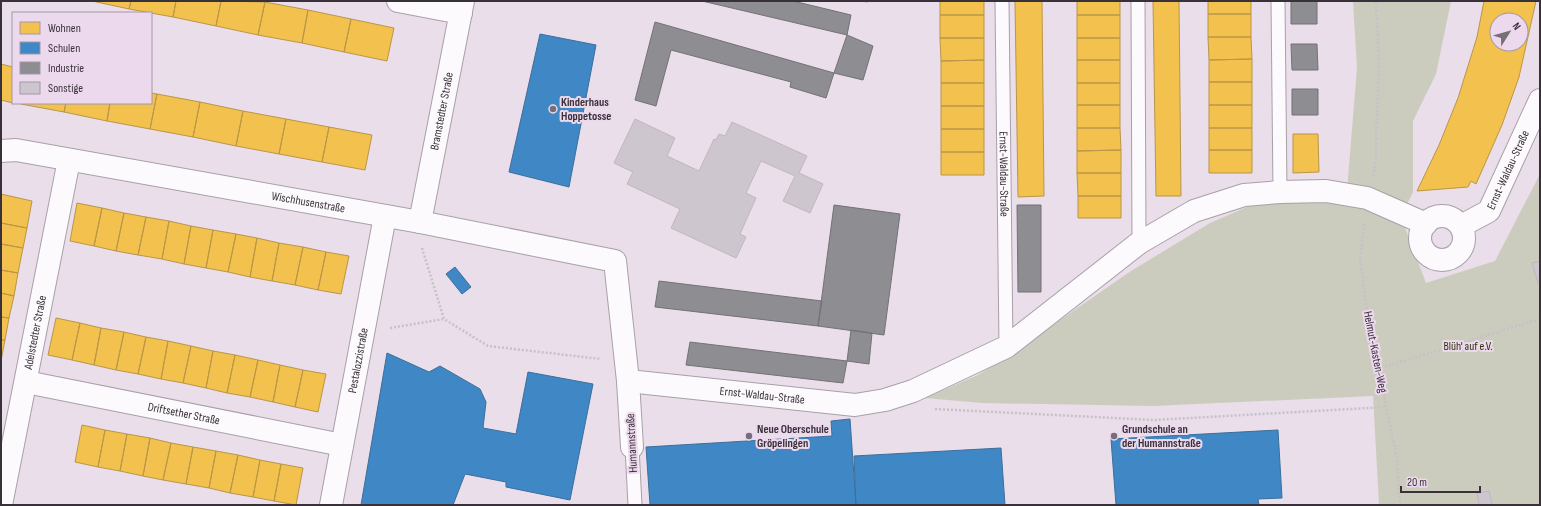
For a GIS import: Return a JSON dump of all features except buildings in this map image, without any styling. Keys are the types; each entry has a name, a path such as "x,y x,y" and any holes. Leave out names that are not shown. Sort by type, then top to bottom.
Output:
{"street":[{"path":"398,1 462,7"},
{"name":"Bramstedter Straße","path":"417,221 462,7"},
{"name":"Ernst-Waldau-Straße","path":"1461,226 1489,210 1540,100"},
{"name":"Wischhusenstraße","path":"1,151 16,150 417,221 615,261 627,372"},
{"name":"Adelstedter Straße","path":"1,505 69,160"},
{"name":"Ernst-Waldau-Straße","path":"627,372 855,405 885,400 913,391 1006,347 1139,243 1194,211 1244,195 1280,192 1326,191 1368,198 1426,224"},
{"name":"Pestalozzistraße","path":"331,505 385,216"},
{"path":"1440,216 1448,217 1455,220 1461,226 1464,234 1464,243 1460,252 1452,258 1443,260 1434,258 1427,254 1422,247 1420,239 1422,231 1432,218 1440,216"},
{"name":"Humannstraße","path":"627,372 632,447"},
{"name":"Driftsether Straße","path":"26,382 342,445"}],"lane":[{"name":"Ernst-Waldau-Straße","path":"1002,1 1006,347"},
{"path":"1138,1 1139,243"},
{"path":"1278,1 1280,192"},
{"name":"Humannstraße","path":"632,447 635,505"}],"path":[{"name":"Helmut-Kasten-Weg","path":"1375,1 1378,24 1378,112 1374,173 1368,198 1360,258 1366,311 1381,368 1386,407 1397,458 1400,505"},
{"path":"417,221 444,319"},
{"path":"363,332 444,319 488,346 627,372"},
{"path":"1381,368 1540,319"},
{"path":"928,409 1156,420 1386,407"}],"green space":[{"name":"Blüh' auf e.V.","path":"1353,1 1451,1 1436,74 1413,121 1413,192 1401,217 1426,283 1495,261 1540,174 1540,505 1379,505 1373,396 1153,406 982,403 925,398 978,375 1131,271 1210,223 1263,200 1319,196 1346,203 1357,68"}],"place":[{"name":"Kinderhaus Hoppetosse","path":"553,109"},
{"name":"Neue Oberschule Gröpelingen","path":"749,436"},
{"name":"Grundschule an der Humannstraße","path":"1114,436"}]}
